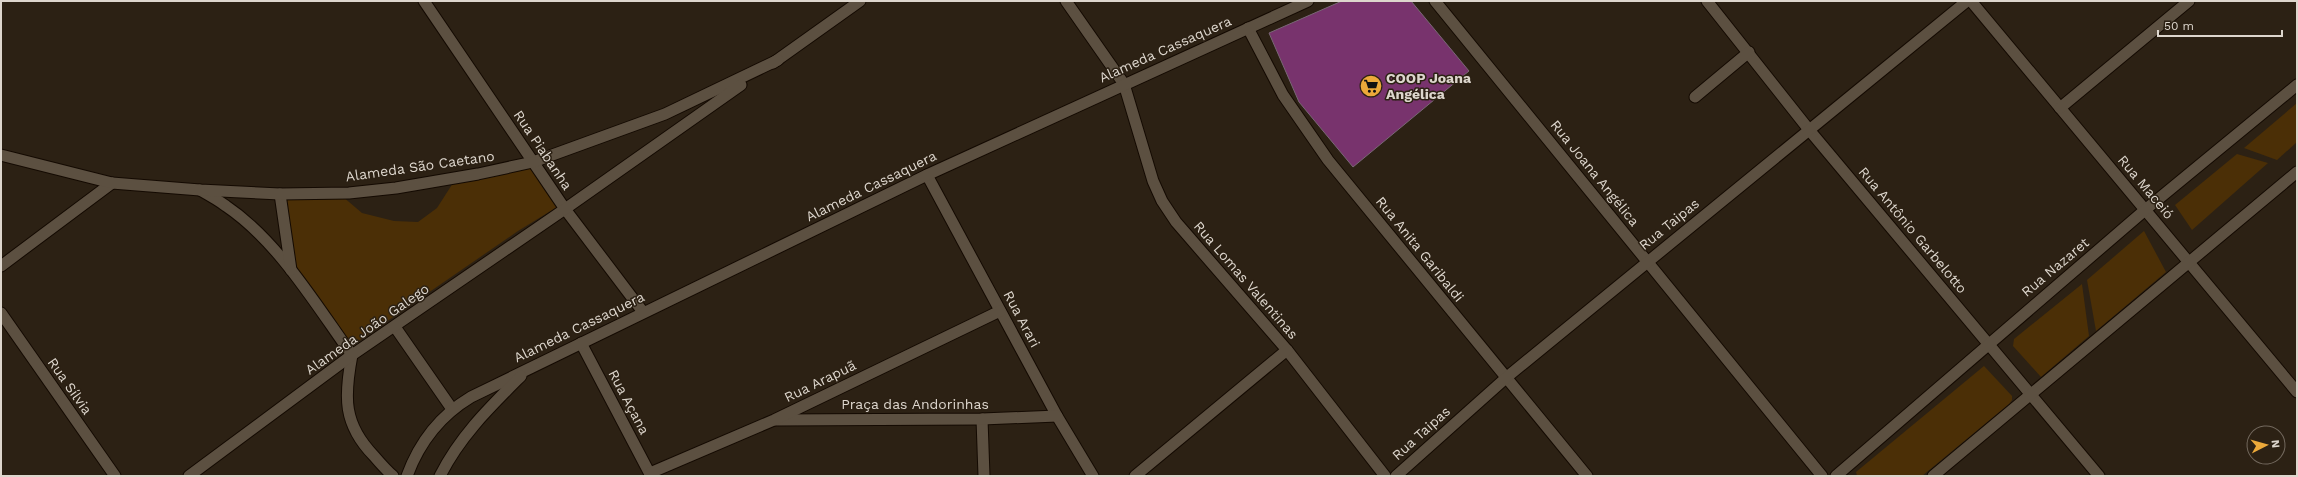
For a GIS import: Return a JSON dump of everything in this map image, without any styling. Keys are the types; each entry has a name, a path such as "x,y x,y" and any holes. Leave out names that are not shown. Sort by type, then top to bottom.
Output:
{"street":[{"name":"Rua Piabanha","path":"424,1 565,209 643,312"},
{"name":"Alameda São Caetano","path":"565,209 860,1"},
{"name":"Rua Lomas Valentinas","path":"1066,1 1124,84 1153,181 1162,201 1176,222 1287,350 1385,476"},
{"name":"Alameda Cassaquera","path":"407,476 422,444 452,409 471,397 927,175 1308,1"},
{"name":"Rua Joana Angélica","path":"1435,1 1822,476"},
{"name":"Rua Antônio Garbelotto","path":"1707,1 1749,52 1810,131 1989,342 2099,476"},
{"name":"Rua Taipas","path":"1396,476 1507,377 1647,261 1810,131 1967,1"},
{"name":"Rua Maceió","path":"1971,1 2297,392"},
{"path":"2060,108 2189,1"},
{"name":"Rua Anita Garibaldi","path":"1248,28 1283,95 1305,129 1587,476"},
{"path":"1695,97 1749,52"},
{"name":"Alameda São Caetano","path":"1,155 112,183 200,190 280,194 349,193 396,188 478,174 533,162 665,114 778,60"},
{"name":"Rua Nazaret","path":"1836,476 1989,342 2145,210 2297,85"},
{"path":"1933,476 2297,172"},
{"name":"Rua Arari","path":"927,175 1056,416 1093,476"},
{"path":"1,266 112,183"},
{"path":"200,190 227,206 248,223 291,270 352,355 346,392 350,418 354,431 367,449 393,476"},
{"path":"280,194 291,270"},
{"name":"Alameda João Galego","path":"189,476 352,355 395,327 565,209"},
{"name":"Rua Arapuã","path":"650,475 774,420 1000,311"},
{"name":"Rua Sílvia","path":"1,313 115,476"},
{"path":"395,327 452,409"},
{"name":"Rua Açana","path":"581,343 650,475"},
{"path":"1135,476 1287,350"},
{"path":"440,476 452,452 468,431 527,370"},
{"name":"Praça das Andorinhas","path":"774,420 982,419 1056,416"},
{"path":"982,419 984,476"}],"shaded area":[{"path":"2297,103 2297,142 2277,160 2244,148"},
{"path":"2237,154 2268,163 2192,230 2175,205"},
{"path":"531,168 557,207 518,231 351,346 296,272 285,199 342,196 362,213 394,221 418,222 437,208 453,183"},
{"path":"2144,231 2166,272 2096,331 2087,280"},
{"path":"2082,284 2089,336 2041,377 2013,346 2014,339"},
{"path":"1984,366 2012,396 2012,400 2009,404 1922,476 1857,476 1856,472"}],"building":[{"name":"COOP Joana Angélica","path":"1342,1 1411,1 1469,71 1353,167 1299,102 1269,33"}],"place":[{"name":"COOP Joana Angélica","path":"1371,86"}]}
